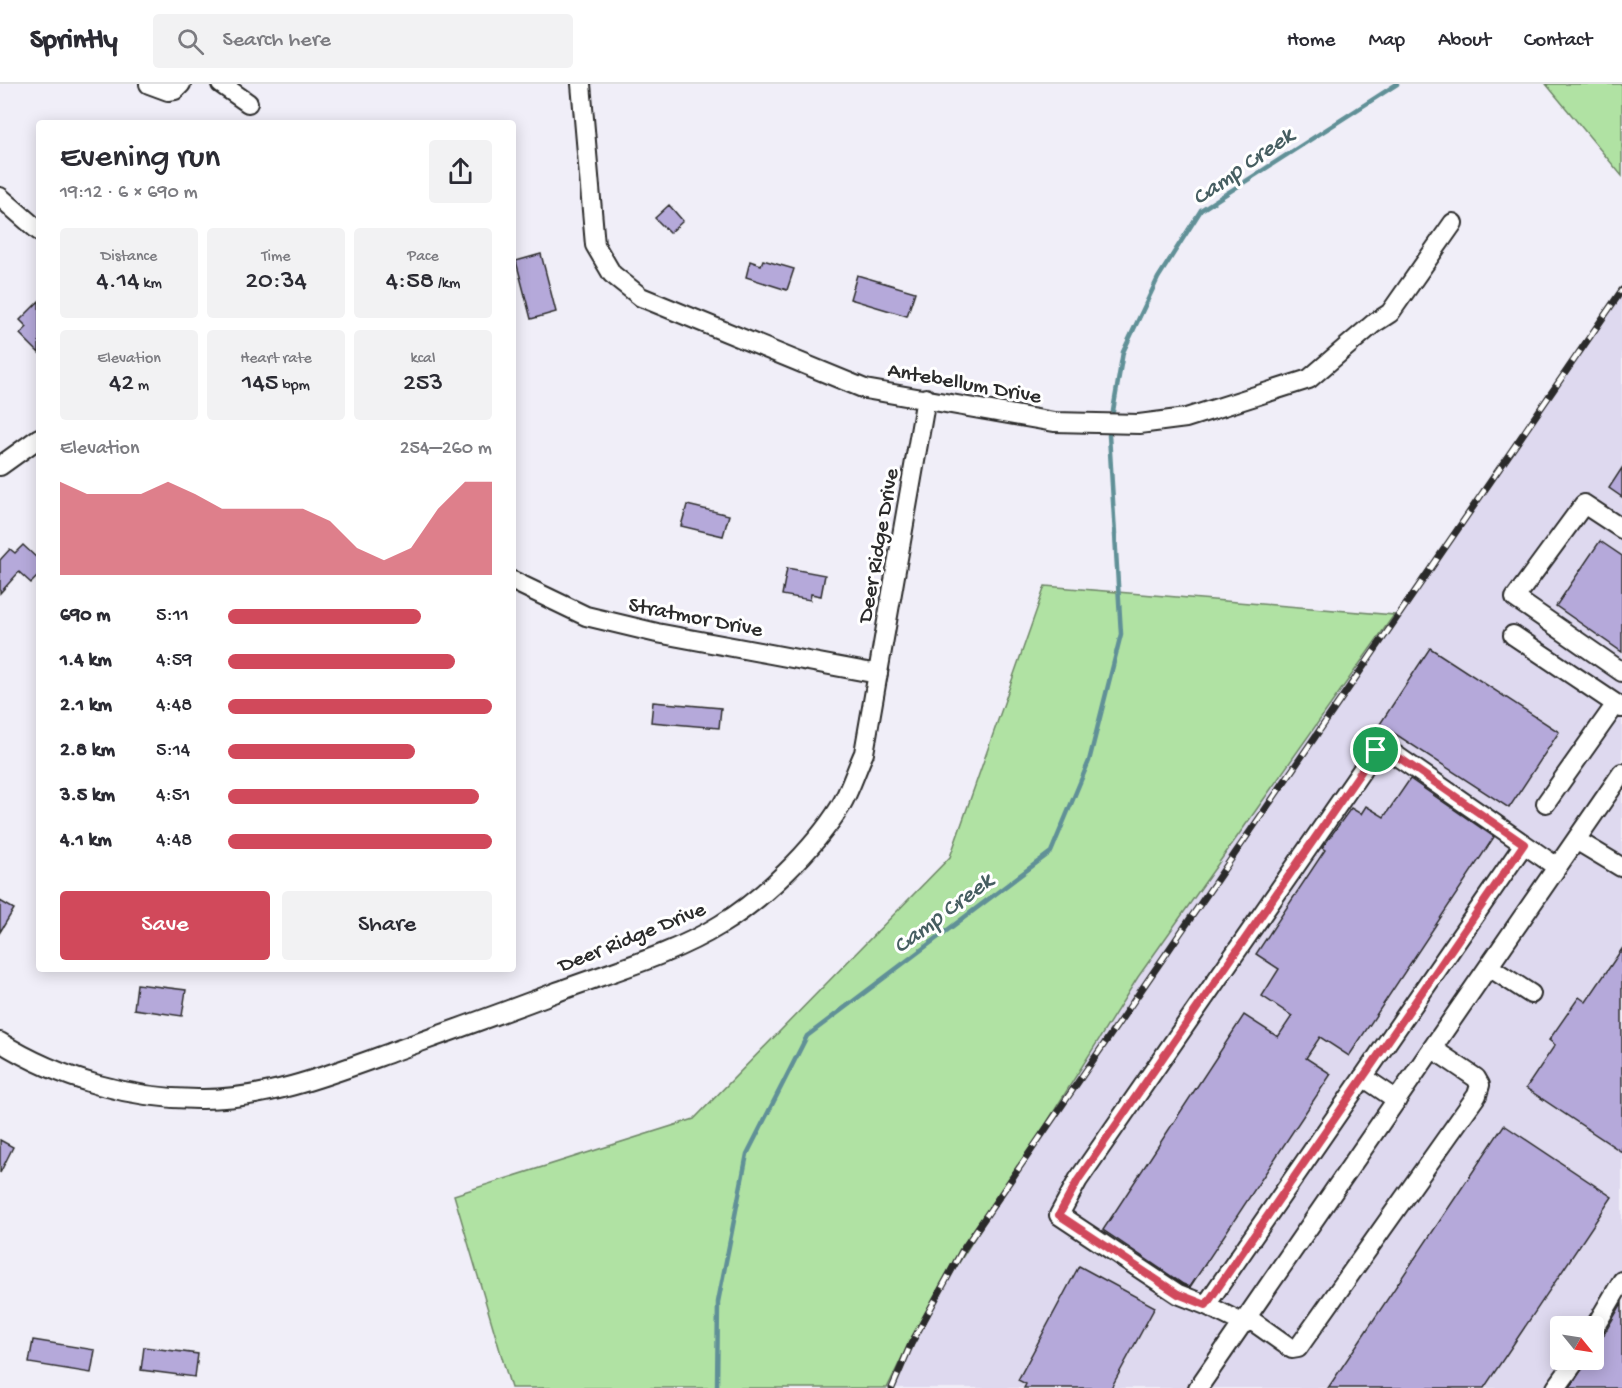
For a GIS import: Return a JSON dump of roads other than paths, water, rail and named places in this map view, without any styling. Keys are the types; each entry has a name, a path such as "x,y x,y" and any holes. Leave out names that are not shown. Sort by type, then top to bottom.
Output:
{"street":[{"path":"149,84 168,91 175,90 181,84"},
{"path":"221,84 248,103"},
{"name":"Antebellum Drive","path":"581,84 583,130 596,244 612,274 625,287 641,297 865,388 1054,422 1139,424 1186,418 1309,379 1373,324 1390,313 1453,223"},
{"path":"0,197 36,228"},
{"name":"Deer Ridge Drive","path":"0,1042 22,1056 74,1078 152,1096 204,1099 255,1094 324,1077 666,951 720,925 770,886 816,838 841,806 864,753 926,398"},
{"path":"0,466 36,440"},
{"path":"1622,530 1584,504 1515,598 1622,672"},
{"name":"Stratmor Drive","path":"516,582 586,616 657,633 878,674"},
{"path":"1513,635 1619,706 1546,803"},
{"path":"1433,1049 1476,1078 1480,1085 1477,1095 1298,1348 1292,1349 1246,1321 1178,1294 1059,1215 1078,1180 1376,750 1391,752 1557,867"},
{"path":"1198,1388 1622,773"},
{"path":"1576,840 1621,867"},
{"path":"1206,1305 1524,844"},
{"path":"1489,967 1532,994"},
{"path":"1364,1077 1397,1101"},
{"path":"1601,1316 1622,1281"},
{"path":"1556,1388 1569,1370"}],"waterway":[{"name":"Camp Creek","path":"1113,411 1123,352 1158,278 1201,210 1397,84"},
{"name":"Camp Creek","path":"717,1388 718,1302 747,1154 807,1036 1051,852 1089,761 1121,634 1109,435"}],"railway":[{"path":"892,1388 911,1344 962,1251 1622,290"}]}
